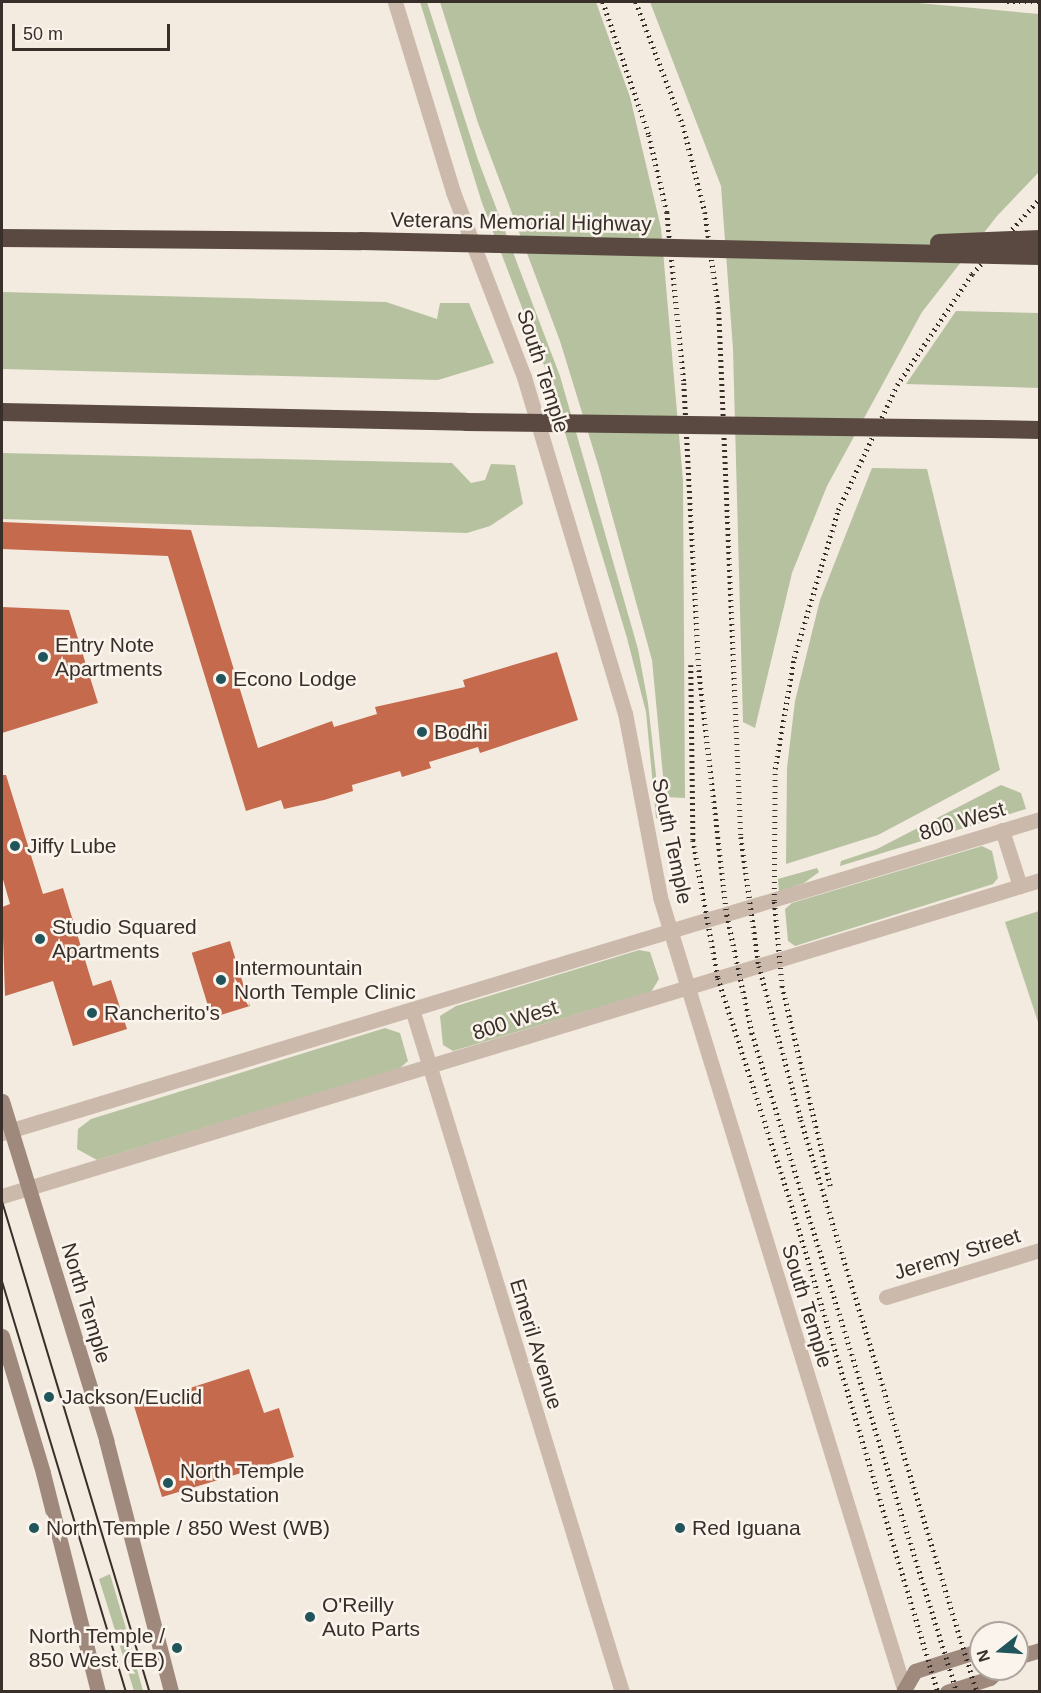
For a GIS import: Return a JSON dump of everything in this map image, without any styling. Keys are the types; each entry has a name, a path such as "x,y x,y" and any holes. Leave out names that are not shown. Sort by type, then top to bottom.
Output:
{"highway":[{"name":"Veterans Memorial Highway","path":"2,238 361,241 1040,256"},
{"path":"782,250 1040,239"},
{"path":"2,412 466,422 1040,430"}],"main road":[{"name":"North Temple","path":"2,1101 6,1132 29,1189 106,1440 171,1692"},
{"path":"2,1336 43,1473 98,1692"},
{"path":"904,1691 915,1671 969,1654"},
{"path":"947,1692 981,1681"}],"street":[{"name":"South Temple","path":"395,2 453,192 524,377 622,703 650,855 672,932 904,1691"},
{"name":"800 West","path":"6,1132 1040,819"},
{"path":"1002,830 1020,886"},
{"name":"800 West","path":"2,1196 430,1068 688,986 1040,880"},
{"name":"Emeril Avenue","path":"412,1008 622,1692"},
{"name":"Jeremy Street","path":"886,1297 1040,1250"}],"green space":[{"path":"420,2 427,2 478,160 560,376 638,649 648,703 661,820 656,818 646,712 627,638 547,373 482,203"},
{"path":"440,2 596,2 630,97 661,228 683,481 685,798 665,797 652,660 599,468 560,341 478,123"},
{"path":"650,2 907,2 1039,14 1039,172 997,216 922,312 827,486 792,573 755,728 743,722 733,349 721,186"},
{"path":"2,292 386,302 437,319 440,303 469,303 494,363 438,380 2,369"},
{"path":"956,311 1039,313 1039,388 906,384"},
{"path":"2,453 452,463 471,483 485,480 491,464 515,465 523,504 490,526 467,533 2,519"},
{"path":"872,468 927,469 1000,770 878,835 786,864 787,768 795,701 820,600"},
{"path":"1001,785 1021,793 1026,809 840,866 841,861 877,849"},
{"path":"982,846 992,851 998,878 993,884 795,946 788,941 785,909 792,903"},
{"path":"817,868 819,872 804,883 779,892 778,879"},
{"path":"1040,911 1039,1025 1005,922"},
{"path":"639,950 650,952 659,979 651,992 453,1051 443,1045 440,1016 456,1006"},
{"path":"385,1028 400,1033 408,1061 399,1069 97,1160 77,1149 78,1129 91,1119"},
{"path":"110,1574 143,1691 134,1691 99,1579"}],"building":[{"name":"Bodhi","path":"2,522 191,530 258,748 332,721 334,727 377,714 375,707 465,687 463,680 557,652 578,720 480,753 478,747 429,762 431,768 402,777 400,771 352,785 353,791 324,800 284,809 281,800 246,811 168,556 2,549"},
{"name":"Entry Note Apartments","path":"2,607 69,610 98,703 2,733"},
{"path":"2,775 6,775 43,894 63,888 93,986 111,980 127,1029 73,1046 53,981 5,996 2,907 10,904 2,876"},
{"name":"Intermountain North Temple Clinic","path":"230,941 250,1006 212,1018 192,953"},
{"path":"249,1369 264,1413 279,1408 294,1457 162,1497 134,1406"}],"tram line":[{"path":"2,1200 150,1692"},
{"path":"2,1280 126,1692"}],"railway":[{"path":"603,2 649,135 667,212 684,383 699,670 727,915 752,1033 957,1692"},
{"path":"636,2 683,125 705,212 719,312 741,837 759,966 801,1120 977,1692"},
{"path":"1007,2 1040,2"},
{"path":"830,1186 782,987 774,901 775,769 794,658 838,510 897,385 972,274 1040,198"},
{"path":"691,665 693,840 718,978 790,1200 938,1692"}],"place":[{"name":"Entry Note Apartments","path":"43,657"},
{"name":"Econo Lodge","path":"221,679"},
{"name":"Bodhi","path":"422,732"},
{"name":"Jiffy Lube","path":"15,846"},
{"name":"Studio Squared Apartments","path":"40,939"},
{"name":"Intermountain North Temple Clinic","path":"221,980"},
{"name":"Rancherito's","path":"92,1013"},
{"name":"Jackson/Euclid","path":"49,1397"},
{"name":"North Temple Substation","path":"168,1483"},
{"name":"North Temple / 850 West (WB)","path":"34,1528"},
{"name":"Red Iguana","path":"680,1528"},
{"name":"O'Reilly Auto Parts","path":"310,1617"},
{"name":"North Temple / 850 West (EB)","path":"177,1648"}]}
